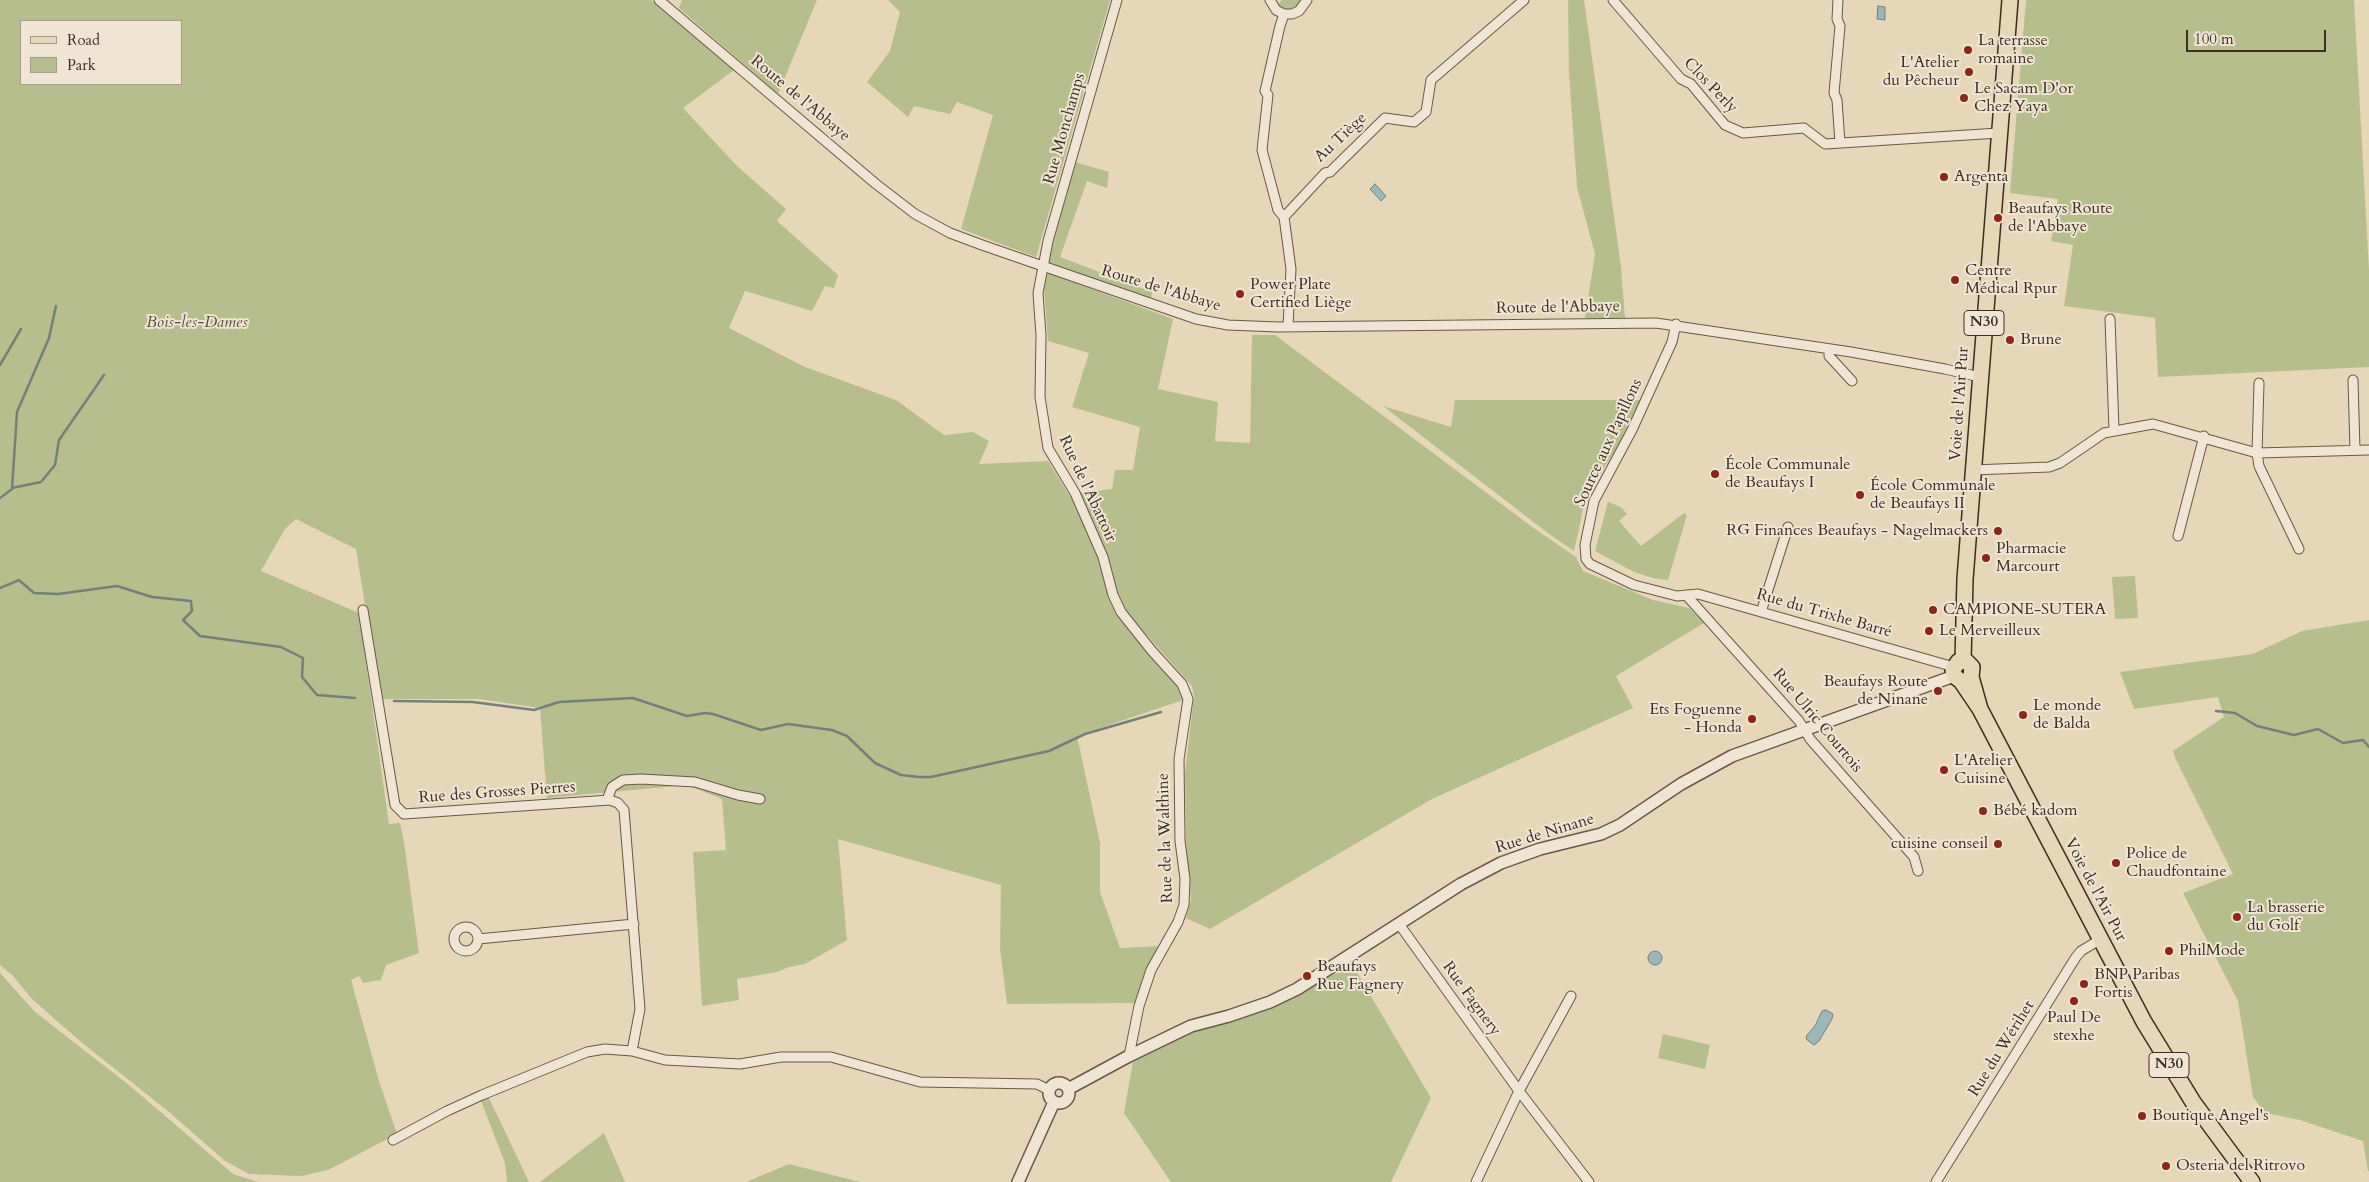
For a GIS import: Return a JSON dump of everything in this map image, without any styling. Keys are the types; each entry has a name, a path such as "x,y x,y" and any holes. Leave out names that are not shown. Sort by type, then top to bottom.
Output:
{"main road":[{"name":"Voie de l'Air Pur","path":"2010,0 1965,579 1961,672 2168,1064 2215,1134 2252,1182"}],"street":[{"name":"Route de l'Abbaye","path":"659,0 876,184 915,214 950,233 1210,322 1228,325 1288,326 1629,322 1676,324 1829,348 1945,369 1980,378"},
{"name":"Rue Monchamps","path":"1042,266 1117,0"},
{"path":"1270,0 1276,10 1284,14 1292,14 1299,11 1307,0"},
{"name":"Au Tiège","path":"1284,217 1325,173 1330,172 1385,118 1414,122 1426,112 1431,80 1524,0"},
{"name":"Clos Perly","path":"1613,0 1681,79 1691,84 1725,125 1743,132 1804,128 1825,144 1999,132"},
{"path":"1838,0 1837,20 1840,26 1834,93 1837,100 1840,143"},
{"path":"1284,14 1265,91 1268,95 1262,150 1278,210 1284,217 1291,269 1288,326"},
{"name":"Rue de l'Abattoir","path":"1042,266 1038,293 1040,397 1048,448 1075,492 1103,557 1113,596 1121,612 1152,651 1182,684 1188,699"},
{"path":"2110,319 2114,429"},
{"name":"Source aux Papillons","path":"1676,324 1672,342 1643,406 1594,501 1584,551 1590,564 1634,585 1677,596 1686,596"},
{"path":"1829,348 1829,356 1852,381"},
{"path":"2353,380 2355,450"},
{"path":"2259,383 2259,466 2299,548"},
{"path":"1973,470 2049,468 2060,463 2104,432 2153,424 2204,436 2258,453 2369,450"},
{"path":"2178,536 2204,436"},
{"path":"1761,612 1788,527"},
{"name":"Rue du Trixhe Barré","path":"1686,596 1698,594 1961,672"},
{"name":"Rue Ulric Courtois","path":"1686,596 1805,728 1810,739 1914,857 1918,871"},
{"name":"Rue des Grosses Pierres","path":"363,610 395,806 404,814 607,800"},
{"name":"Rue de Ninane","path":"1068,1089 1129,1056 1191,1026 1254,1007 1297,989 1462,884 1501,863 1540,849 1601,834 1620,825 1681,784 1732,756 1961,672"},
{"name":"Rue de la Walthine","path":"1129,1056 1139,1006 1147,979 1157,957 1178,922 1184,905 1186,885 1180,841 1179,759 1188,699"},
{"path":"632,1051 640,1009 634,924 624,810 618,803 607,800 612,787 623,780 695,782 738,795 760,799"},
{"path":"478,939 634,924"},
{"name":"Rue Fagnery","path":"1399,924 1518,1091 1589,1182"},
{"name":"Rue du Wérihet","path":"1936,1182 2076,957 2081,951 2101,938"},
{"path":"1476,1182 1518,1091 1571,996"},
{"path":"393,1140 456,1107 587,1052 605,1049 632,1051 664,1060 740,1064 781,1056 831,1057 920,1082 1037,1084 1050,1090"},
{"path":"1060,1083 1068,1089 1070,1095 1061,1104 1054,1102 1050,1097 1050,1090 1054,1085 1060,1083"},
{"path":"1018,1182 1054,1102"}],"green space":[{"name":"Bois-les-Dames","path":"0,0 651,0 734,70 683,108 737,166 786,209 777,221 838,275 834,288 825,286 812,311 745,291 729,328 805,367 896,400 944,435 973,432 989,441 979,464 1048,461 1074,503 1102,566 1112,603 1137,640 1180,687 1183,700 1077,736 1100,843 1100,892 1120,948 1161,946 1135,1003 1007,1004 1000,948 1001,885 838,839 847,940 805,964 789,967 777,972 737,979 739,1000 702,1006 693,852 726,850 722,799 687,785 547,798 540,708 479,699 380,699 356,549 296,519 285,529 261,571 359,613 389,824 400,823 404,842 419,953 386,965 381,980 363,983 359,976 351,980 379,1081 397,1134 328,1170 301,1176 249,1174 225,1161 169,1112 81,1042 32,999 13,976 0,965"},
{"path":"682,0 817,0 778,94 679,8"},
{"path":"888,0 1110,0 1036,257 961,229 993,115 957,102 950,114 914,106 908,117 867,82 890,51 900,12"},
{"path":"1282,0 1302,0 1297,7 1289,10 1277,5"},
{"path":"1568,0 1584,0 1621,267 1625,318 1585,318 1595,254 1577,187 1569,74"},
{"path":"2026,0 2354,0 2369,270 2369,367 2158,377 2155,318 2064,306 2073,245 2051,241 2058,199 2010,193"},
{"path":"1075,162 1109,172 1107,188 1087,181 1060,257 1152,292 1151,300 1048,263"},
{"path":"1043,271 1173,319 1158,389 1218,402 1215,441 1250,443 1252,335 1275,335 1535,529 1576,557 1583,571 1653,600 1689,608 1704,623 1616,676 1633,708 1432,799 1210,929 1186,918 1191,900 1186,844 1185,774 1194,696 1192,686 1121,606 1079,493 1112,489 1115,470 1133,470 1140,427 1072,407 1089,353 1048,341"},
{"path":"1455,400 1641,400 1617,448 1595,481 1584,505 1574,551 1549,534 1383,406 1451,427"},
{"path":"1608,502 1621,507 1627,514 1619,521 1641,546 1684,513 1687,515 1668,580 1634,572 1595,551"},
{"path":"2135,576 2138,618 2115,619 2112,577"},
{"path":"2369,620 2368,1171 2363,1141 2300,1120 2265,1113 2253,1097 2238,1001 2183,893 2233,874 2173,751 2224,717 2218,697 2134,709 2120,672 2253,654 2302,631"},
{"path":"1352,964 1431,1098 1391,1182 1171,1182 1124,1113 1133,1061 1199,1029 1248,1016 1296,996"},
{"path":"0,973 35,1012 129,1085 233,1174 258,1182 0,1182"},
{"path":"1663,1034 1710,1045 1705,1069 1658,1058"},
{"path":"488,1096 529,1182 507,1182 505,1163 481,1101"},
{"path":"604,1133 625,1182 540,1182"},
{"path":"789,1164 860,1182 746,1182"}],"water":[{"path":"1878,6 1885,7 1885,20 1877,19"},
{"path":"1375,184 1386,196 1381,201 1370,189"},
{"path":"1655,951 1660,953 1662,958 1660,963 1655,965 1650,963 1648,958 1650,953"},
{"path":"1826,1010 1833,1014 1832,1019 1819,1041 1814,1045 1806,1039 1807,1035 1815,1026 1822,1011"}],"waterway":[{"path":"0,498 12,489 17,412 49,338 56,306"},
{"path":"0,365 21,329"},
{"path":"12,488 41,482 55,465 59,440 104,375"},
{"path":"0,588 19,580 34,593 58,594 117,586 152,597 191,601 192,611 183,620 200,636 281,647 303,658 302,677 317,695 355,698"},
{"path":"394,701 473,702 534,710 559,702 633,698 687,716 705,713 713,714 761,730 788,724 832,730 847,736 875,763 901,775 919,777 931,777 1049,751 1085,734 1161,712"},
{"path":"2216,711 2235,713 2257,726 2294,735 2318,729 2343,743 2363,740 2369,747"}],"place":[{"name":"La terrasse romaine","path":"1968,50"},
{"name":"L'Atelier du Pêcheur","path":"1969,72"},
{"name":"Le Sacam D'or Chez Yaya","path":"1964,98"},
{"name":"Argenta","path":"1944,177"},
{"name":"Beaufays Route de l'Abbaye","path":"1998,218"},
{"name":"Centre Médical Rpur","path":"1955,280"},
{"name":"Power Plate Certified Liège","path":"1240,294"},
{"name":"Brune","path":"2010,340"},
{"name":"École Communale de Beaufays I","path":"1715,474"},
{"name":"École Communale de Beaufays II","path":"1860,495"},
{"name":"RG Finances Beaufays - Nagelmackers","path":"1998,531"},
{"name":"Pharmacie Marcourt","path":"1986,558"},
{"name":"CAMPIONE-SUTERA","path":"1933,610"},
{"name":"Le Merveilleux","path":"1929,631"},
{"name":"Beaufays Route de Ninane","path":"1938,691"},
{"name":"Le monde de Balda","path":"2023,715"},
{"name":"Ets Foguenne - Honda","path":"1752,719"},
{"name":"L'Atelier Cuisine","path":"1944,770"},
{"name":"Bébé kadom","path":"1983,811"},
{"name":"cuisine conseil","path":"1998,844"},
{"name":"Police de Chaudfontaine","path":"2116,863"},
{"name":"La brasserie du Golf","path":"2237,917"},
{"name":"PhilMode","path":"2169,951"},
{"name":"Beaufays Rue Fagnery","path":"1307,976"},
{"name":"BNP Paribas Fortis","path":"2084,984"},
{"name":"Paul De stexhe","path":"2074,1001"},
{"name":"Boutique Angel's","path":"2142,1116"},
{"name":"Osteria del Ritrovo","path":"2166,1166"}]}
